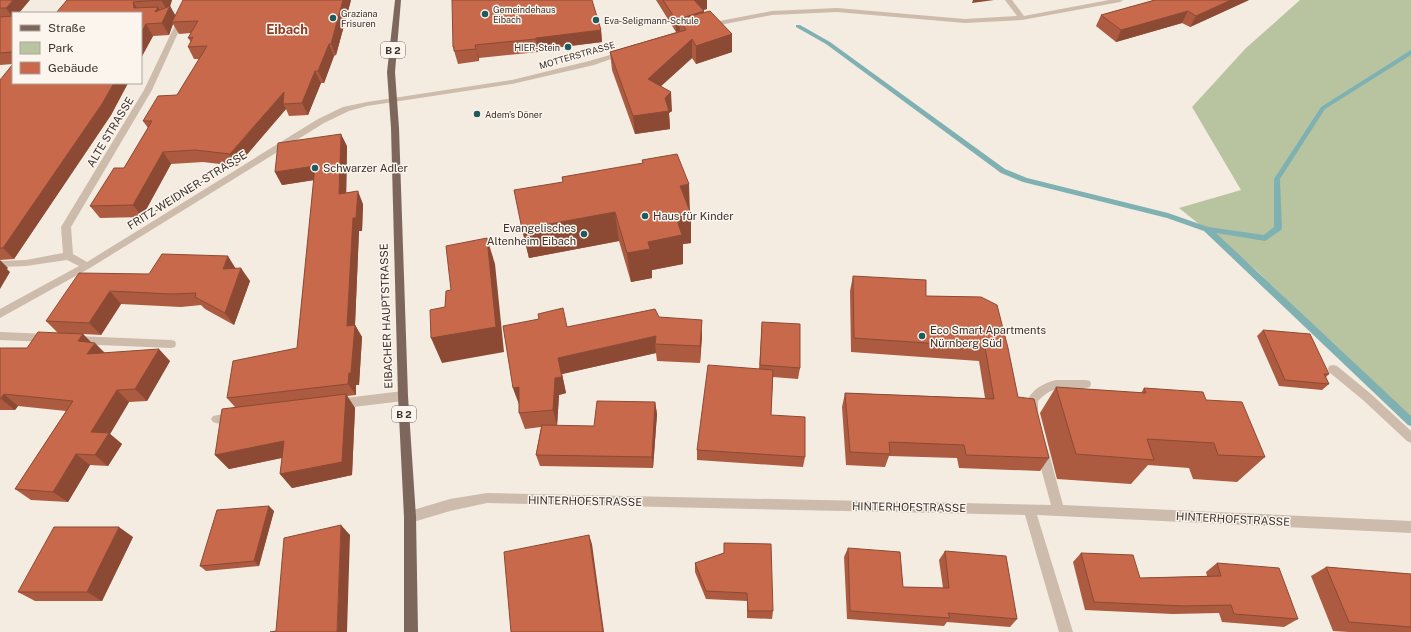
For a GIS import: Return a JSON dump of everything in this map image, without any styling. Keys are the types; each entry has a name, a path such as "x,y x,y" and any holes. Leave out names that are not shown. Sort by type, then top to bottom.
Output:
{"main road":[{"name":"EIBACHER HAUPTSTRASSE","path":"398,0 391,72 395,128 403,396 410,517 411,632"}],"street":[{"name":"ALTE STRASSE","path":"68,256 66,227 148,90 180,14 190,0"},
{"path":"832,0 837,10"},
{"path":"1008,0 1022,18"},
{"path":"704,27 772,14 837,10 965,20 1022,18 1120,0"},
{"name":"MOTTERSTRASSE","path":"392,99 512,82 591,63 629,51"},
{"name":"FRITZ-WEIDNER-STRASSE","path":"0,314 87,266 321,122 346,109 392,99"},
{"path":"0,264 26,263 68,256 87,266"},
{"path":"0,336 171,344"},
{"path":"1333,369 1368,397 1411,438"},
{"path":"1035,425 1032,400 1041,390 1054,384 1086,384"},
{"path":"325,405 403,396"},
{"path":"217,419 248,415"},
{"path":"1039,441 1058,510"},
{"name":"HINTERHOFSTRASSE","path":"410,517 450,505 487,498 1029,509 1411,527"},
{"path":"1029,509 1066,632"}],"green space":[{"path":"1300,0 1411,0 1411,422 1255,269 1179,208 1241,190 1192,107 1246,48"}],"building":[{"path":"0,0 13,0 6,8 0,8"},
{"path":"67,0 161,0 133,2 134,8 158,7 155,12 170,6 162,23 146,24 142,31 142,12 57,12"},
{"path":"183,0 343,0 331,44 329,44 318,71 315,71 302,103 283,104 284,92 230,154 195,150 163,152 133,205 90,206 114,168 124,168 152,121 143,121 158,96 177,95 207,46 188,47 193,37 188,38 198,21 172,22"},
{"path":"452,0 592,0 601,30 536,39 475,45 476,49 454,51"},
{"path":"663,0 694,0 704,11 676,20"},
{"path":"1155,0 1231,0 1196,16 1188,11 1121,30 1101,15"},
{"path":"710,11 732,34 696,46 692,39 648,79 671,92 665,98 669,111 633,116 610,52 686,30 679,19"},
{"path":"12,16 12,52 0,53 0,17"},
{"path":"12,65 12,84 113,84 102,104 3,248 0,248 0,80"},
{"path":"341,134 339,194 358,191 356,218 353,218 347,326 355,325 351,373 349,373 348,384 227,398 233,361 297,348 315,166 275,172 278,143"},
{"path":"677,154 689,184 680,186 691,214 676,217 682,235 648,242 650,249 627,253 615,212 522,229 514,190 563,182 562,177 643,163 642,160"},
{"path":"487,238 496,327 431,338 430,310 445,307 446,291 451,290 446,246"},
{"path":"162,254 228,256 223,269 241,268 225,313 195,297 196,293 171,294 110,291 89,323 46,321 79,273 149,274"},
{"path":"853,276 926,280 926,296 981,297 997,305 1018,397 1034,399 1049,458 966,455 964,445 889,442 890,454 850,452 845,393 994,399 985,347 854,338"},
{"path":"563,308 567,327 655,309 659,317 702,320 700,346 655,344 656,336 558,358 562,377 555,378 553,410 519,413 519,387 513,388 503,326 539,319 538,314"},
{"path":"762,322 800,324 800,368 760,365"},
{"path":"1263,330 1310,334 1329,374 1324,374 1329,384 1285,380"},
{"path":"38,332 83,334 78,341 95,343 87,354 159,349 135,389 117,390 91,432 109,433 95,455 76,454 53,492 15,489 73,401 4,394 0,399 0,348 27,348"},
{"path":"708,365 773,370 771,415 805,417 805,457 697,450"},
{"path":"1056,387 1146,393 1144,388 1203,392 1206,400 1242,402 1265,457 1218,455 1214,443 1147,439 1154,460 1076,454"},
{"path":"346,394 342,462 280,474 284,441 215,455 222,409"},
{"path":"597,401 655,402 652,457 536,455 542,425 594,426"},
{"path":"269,506 254,561 200,566 217,510"},
{"path":"341,525 337,632 270,632 276,631 284,538"},
{"path":"54,527 119,527 87,592 18,592"},
{"path":"589,535 603,632 511,632 504,552"},
{"path":"724,543 771,544 773,611 748,611 747,593 706,591 695,563 724,553"},
{"path":"848,548 900,552 903,587 949,588 945,551 1006,556 1017,619 948,613 950,618 850,611"},
{"path":"1081,553 1133,555 1140,578 1221,576 1217,563 1279,568 1298,619 1234,614 1231,605 1184,606 1094,602"},
{"path":"1326,567 1411,574 1411,627 1349,622"}],"waterway":[{"path":"798,26 828,43 1003,171 1025,180 1168,216 1207,229"},
{"path":"1207,229 1265,238 1278,228 1277,179 1323,108 1411,52"},
{"path":"1207,229 1411,422"}],"place":[{"name":"Gemeindehaus Eibach","path":"485,14"},
{"name":"Graziana Frisuren","path":"333,18"},
{"name":"Eva-Seligmann-Schule","path":"596,20"},
{"name":"HIER-Stein","path":"568,47"},
{"name":"Adem's Döner","path":"477,114"},
{"name":"Schwarzer Adler","path":"315,168"},
{"name":"Haus für Kinder","path":"645,216"},
{"name":"Evangelisches Altenheim Eibach","path":"584,234"},
{"name":"Eco Smart Apartments Nürnberg Süd","path":"922,336"}],"district":[{"name":"Eibach","path":"287,29"}]}
